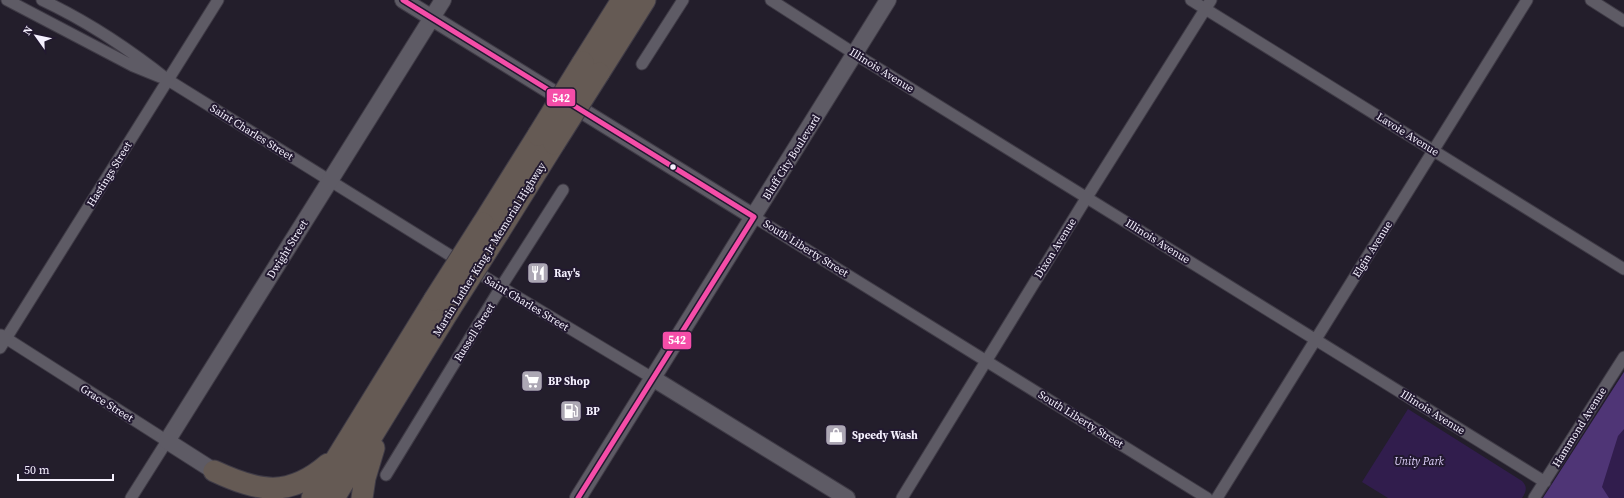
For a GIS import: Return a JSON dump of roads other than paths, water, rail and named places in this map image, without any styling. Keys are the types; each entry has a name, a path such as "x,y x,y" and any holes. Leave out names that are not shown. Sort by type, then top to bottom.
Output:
{"highway":[{"name":"Martin Luther King Jr Memorial Highway","path":"591,68 622,0"},
{"name":"Martin Luther King Jr Memorial Highway","path":"312,498 342,449 442,305 591,68 645,0"},
{"name":"Martin Luther King Jr Memorial Highway","path":"334,498 396,399 442,305"},
{"path":"362,498 365,478 375,446 396,399"},
{"path":"214,471 258,489 278,491 298,486 320,472 342,449"},
{"path":"214,471 232,490 234,498"}],"main road":[{"name":"South Liberty Street","path":"403,0 754,217"},
{"name":"Dwight Street","path":"167,440 443,0"},
{"name":"Bluff City Boulevard","path":"578,498 654,379 888,0"},
{"name":"Saint Charles Street","path":"654,379 847,498"},
{"name":"Grace Street","path":"167,440 214,471"}],"street":[{"name":"Saint Charles Street","path":"7,0 133,66 168,80"},
{"name":"Saint Charles Street","path":"42,0 102,33 152,67 168,80 501,287 654,379"},
{"name":"Hastings Street","path":"0,348 3,337 218,0"},
{"path":"642,64 683,0"},
{"name":"Illinois Avenue","path":"771,0 855,54 1544,482"},
{"name":"Lavoie Avenue","path":"1191,0 1208,4 1434,150 1624,269"},
{"name":"Elgin Avenue","path":"1217,498 1527,0"},
{"path":"1591,0 1624,21"},
{"name":"Dixon Avenue","path":"902,498 1087,197 1208,4"},
{"name":"Russell Street","path":"386,475 501,287 564,190"},
{"name":"South Liberty Street","path":"754,217 987,360 1207,498"},
{"name":"Grace Street","path":"3,337 167,440"},
{"name":"Hammond Avenue","path":"1534,498 1624,357"},
{"name":"Dwight Street","path":"130,498 167,440"}],"place":[{"name":"Ray's","path":"538,273"},
{"name":"BP Shop","path":"532,381"},
{"name":"BP","path":"571,411"},
{"name":"Speedy Wash","path":"836,435"}],"park label":[{"name":"Unity Park","path":"1419,461"}]}
